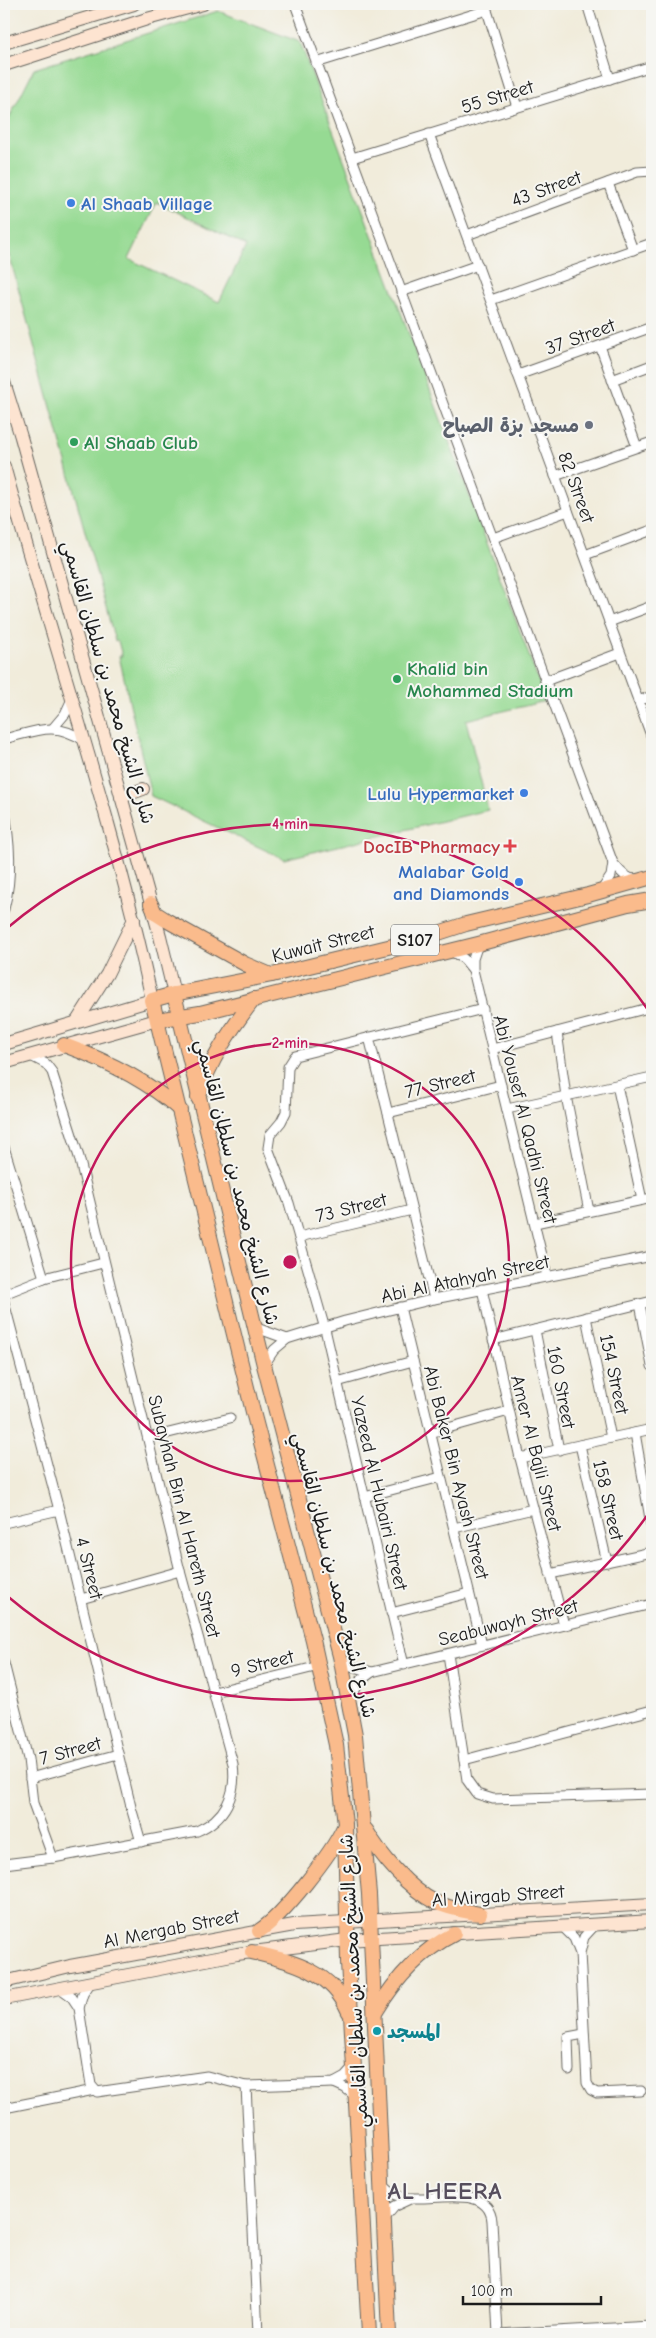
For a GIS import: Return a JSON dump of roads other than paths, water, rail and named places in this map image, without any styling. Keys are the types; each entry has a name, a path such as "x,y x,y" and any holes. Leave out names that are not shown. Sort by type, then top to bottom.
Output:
{"main road":[{"path":"4,43 134,4"},
{"path":"4,65 147,19 204,4"},
{"name":"شارع الشيخ محمد بن سلطان القاسمي","path":"4,382 29,464 152,904 254,1327 340,1656 349,1701 359,1769 364,1826 375,2013 389,2334"},
{"name":"شارع الشيخ محمد بن سلطان القاسمي","path":"4,466 49,626 85,741 134,918 152,1000 253,1412 319,1666 336,1745 345,1824 347,1940 370,2334"},
{"path":"121,796 143,789"},
{"name":"Kuwait Street","path":"152,1000 174,994 272,976 417,940 466,924 600,892 646,878"},
{"name":"Kuwait Street","path":"157,1020 179,1017 254,999 451,951 628,904 652,900"},
{"path":"152,904 156,913 166,920 236,960 272,976"},
{"path":"77,1021 107,974 134,918"},
{"path":"198,1099 206,1074 220,1049 254,999"},
{"path":"4,1044 152,1000"},
{"path":"4,1063 28,1054 157,1020"},
{"path":"64,1045 99,1059 154,1088 180,1110"},
{"path":"259,1931 276,1918 325,1858 345,1824"},
{"path":"364,1826 380,1852 427,1897 447,1906 480,1914"},
{"name":"Al Mirgab Street","path":"347,1921 652,1904"},
{"name":"Al Mergab Street","path":"4,1982 70,1966 259,1931 323,1922 347,1921"},
{"name":"Al Mergab Street","path":"4,1999 252,1952 347,1940 652,1922"},
{"path":"375,2013 406,1971 430,1949 454,1934"},
{"path":"252,1952 298,1963 317,1973 338,1992 351,2017"}],"street":[{"path":"295,4 613,863 631,880 646,878"},
{"path":"587,4 610,79"},
{"path":"316,63 486,7 517,107"},
{"name":"55 Street","path":"352,158 652,66"},
{"name":"82 Street","path":"429,134 652,738"},
{"name":"43 Street","path":"466,235 652,165"},
{"name":"43 Street","path":"637,172 652,172"},
{"path":"608,183 633,250"},
{"path":"491,300 652,243"},
{"path":"401,292 478,265"},
{"name":"37 Street","path":"518,375 652,326"},
{"path":"600,346 637,448"},
{"path":"612,380 652,365"},
{"path":"555,476 652,442"},
{"path":"493,538 568,511"},
{"path":"585,555 652,530"},
{"path":"610,622 652,606"},
{"path":"545,681 620,652"},
{"path":"638,701 652,696"},
{"path":"54,727 65,714 72,699"},
{"path":"4,739 54,727 70,732 85,741"},
{"path":"4,807 9,840 4,909"},
{"path":"600,892 611,876 613,863"},
{"name":"Abi Yousef Al Qadhi Street","path":"478,944 473,959 473,970 548,1276"},
{"path":"451,951 464,959 473,970"},
{"path":"492,1050 652,1007"},
{"name":"Yazeed Al Hubairi Street","path":"404,1665 325,1329 289,1203 268,1148 270,1135 282,1122 286,1112 289,1063 300,1054 483,1009"},
{"path":"557,1032 566,1096 589,1211"},
{"path":"369,1037 434,1299"},
{"name":"Subayhah Bin Al Hareth Street","path":"28,1054 46,1064 55,1078 79,1157 91,1214 180,1571 214,1692 235,1777 229,1802 214,1822 197,1831 141,1842"},
{"path":"507,1110 652,1077"},
{"name":"77 Street","path":"388,1113 501,1085"},
{"path":"617,1085 642,1200"},
{"path":"4,1147 44,1278"},
{"path":"534,1223 652,1198"},
{"name":"73 Street","path":"299,1237 412,1210"},
{"name":"Abi Al Atahyah Street","path":"287,1339 325,1329 345,1321 482,1288 652,1256"},
{"path":"4,1294 44,1278 103,1263"},
{"name":"Amer Al Bajli Street","path":"482,1288 520,1458 564,1624"},
{"path":"493,1340 652,1301"},
{"name":"4 Street","path":"4,1302 59,1510 141,1842"},
{"path":"640,1304 652,1366"},
{"name":"Abi Baker Bin Ayash Street","path":"400,1307 482,1645"},
{"name":"154 Street","path":"586,1317 611,1438"},
{"path":"254,1327 287,1339 274,1350 264,1365"},
{"name":"160 Street","path":"535,1330 558,1450"},
{"path":"337,1382 413,1361"},
{"path":"430,1433 509,1411"},
{"path":"148,1438 230,1418"},
{"path":"520,1458 652,1429"},
{"path":"635,1432 652,1530"},
{"name":"158 Street","path":"580,1445 607,1562"},
{"path":"364,1497 441,1477"},
{"path":"454,1528 533,1509"},
{"path":"4,1523 59,1510"},
{"path":"550,1574 652,1552"},
{"path":"80,1600 180,1571"},
{"path":"392,1613 469,1593"},
{"name":"Seabuwayh Street","path":"372,1672 652,1604"},
{"path":"448,1654 469,1785 477,1794 487,1799 652,1794"},
{"path":"340,1656 351,1666 372,1672"},
{"path":"4,1663 28,1759 34,1808 53,1858"},
{"name":"9 Street","path":"214,1692 319,1666"},
{"path":"349,1701 360,1681 372,1672"},
{"path":"464,1760 652,1710"},
{"name":"7 Street","path":"30,1778 118,1754"},
{"path":"4,1864 53,1858 141,1842"},
{"path":"595,1925 584,1937 580,1953 587,2083 591,2090 601,2093 642,2091"},
{"path":"563,1927 574,1938 580,1953"},
{"path":"90,1982 83,1994 80,2008 94,2090"},
{"path":"60,1988 71,1996 80,2008"},
{"path":"569,2070 568,2037 584,2034"},
{"path":"334,2083 345,2077 354,2067"},
{"path":"4,2108 94,2090 100,2092 112,2091 207,2076 246,2086 334,2083 345,2088 355,2096"},
{"path":"246,2086 258,2334"},
{"path":"382,2183 394,2194 410,2199 469,2197 483,2201 492,2213 498,2334 600,2331 652,2326"},
{"path":"384,2219 395,2206 410,2199"}],"place":[{"name":"Al Shaab Village","path":"71,203"},
{"name":"مسجد بزة الصباح","path":"589,425"},
{"name":"Al Shaab Club","path":"74,442"},
{"name":"Khalid bin Mohammed Stadium","path":"397,679"},
{"name":"Lulu Hypermarket","path":"524,793"},
{"name":"DocIB Pharmacy","path":"510,846"},
{"name":"Malabar Gold and Diamonds","path":"519,882"},
{"name":"المسجد","path":"377,2031"}],"district":[{"name":"AL HEERA","path":"445,2191"}]}
